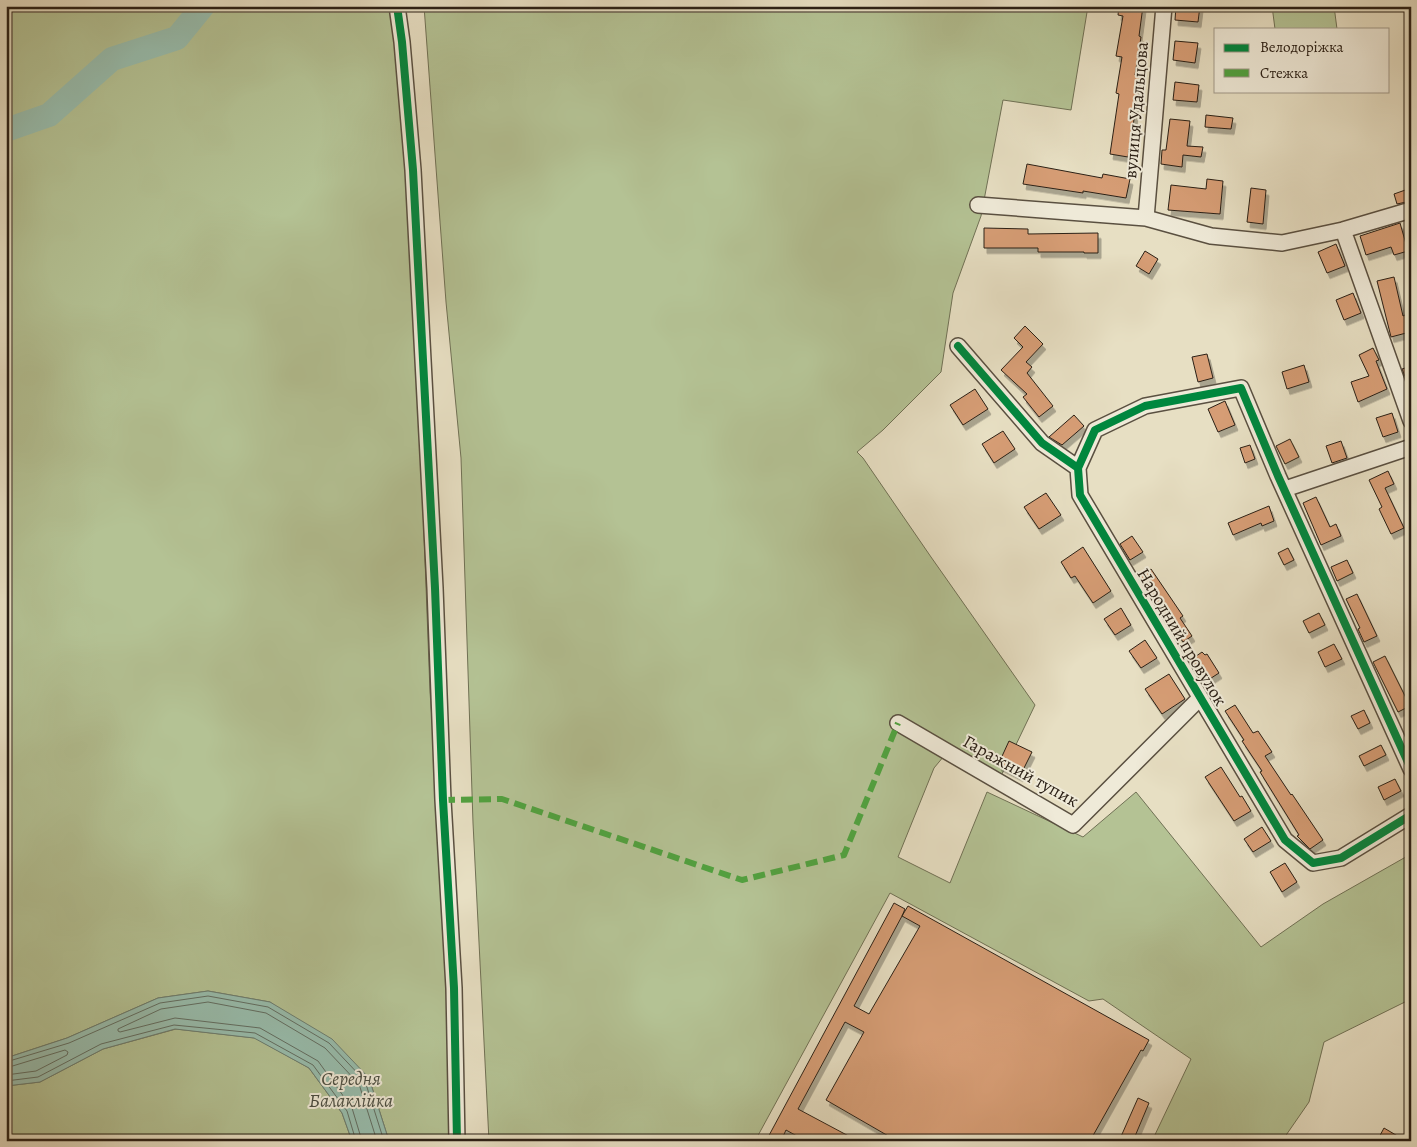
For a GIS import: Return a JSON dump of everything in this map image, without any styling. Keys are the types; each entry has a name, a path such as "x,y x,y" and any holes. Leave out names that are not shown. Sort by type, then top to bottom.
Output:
{"street":[{"path":"397,6 413,170 435,588 443,800 454,988 458,1141"},
{"name":"вулиця Удальцова","path":"1146,218 1164,6"},
{"path":"978,205 1146,218 1211,236 1282,243 1343,230 1411,210"},
{"path":"1343,230 1411,421"},
{"path":"958,346 1042,443 1078,468 1096,430 1146,406 1240,388 1411,769"},
{"path":"1285,489 1411,447"},
{"name":"Народний провулок","path":"1078,468 1080,495 1285,840 1313,863 1341,858 1411,815"},
{"name":"Гаражний тупик","path":"898,723 1073,825 1200,698"}],"shaded area":[{"path":"6,6 391,6 398,62 416,321 430,692 445,893 454,1141 389,1141 369,1078 270,1002 208,991 158,998 67,1038 6,1058"},
{"path":"424,6 1088,6 1071,110 1003,100 981,216 953,293 941,372 883,430 857,452 1035,705 1000,778 949,750 934,768 898,857 950,883 987,792 1083,837 1136,792 1261,947 1323,904 1411,854 1411,999 1324,1042 1309,1102 1282,1141 1152,1141 1191,1059 1103,999 1089,1001 890,893 755,1141 489,1141 473,823 461,458 446,302"},
{"path":"1272,6 1334,6 1337,28 1275,28"},
{"path":"176,1029 255,1038 309,1068 342,1113 352,1141 6,1141 6,1086 40,1082 103,1049"}],"water":[{"name":"Середня Балаклійка","path":"208,991 270,1002 332,1039 369,1078 389,1141 352,1141 342,1113 309,1068 254,1038 175,1029 103,1049 40,1082 6,1086 6,1058 67,1038 158,998"}],"building":[{"path":"1119,6 1143,6 1139,36 1141,37 1135,75 1141,76 1128,157 1110,154 1119,94 1116,93 1122,57 1116,56 1123,16 1118,15"},
{"path":"1176,6 1200,6 1198,22 1175,20"},
{"path":"1175,41 1198,43 1195,63 1173,60"},
{"path":"1175,82 1199,85 1197,102 1173,100"},
{"path":"1206,115 1233,118 1231,129 1205,127"},
{"path":"1170,119 1190,121 1187,146 1203,147 1201,157 1183,155 1182,167 1161,164 1162,150 1166,150"},
{"path":"1027,164 1102,178 1103,174 1130,179 1126,198 1023,184"},
{"path":"1207,179 1223,181 1220,214 1168,210 1171,185 1206,189"},
{"path":"1251,188 1266,190 1263,224 1247,222"},
{"path":"1411,188 1411,201 1397,204 1394,194"},
{"path":"1400,223 1408,251 1394,255 1391,247 1366,255 1360,236"},
{"path":"984,228 1028,229 1028,234 1098,233 1098,253 1038,252 1038,248 984,248"},
{"path":"1336,244 1345,266 1327,273 1318,252"},
{"path":"1145,251 1158,259 1149,274 1136,266"},
{"path":"1394,277 1403,316 1405,315 1410,332 1391,337 1377,281"},
{"path":"1353,293 1361,313 1344,320 1336,300"},
{"path":"1025,326 1043,344 1026,362 1032,367 1027,373 1053,406 1039,417 1023,397 1027,394 1001,370 1023,347 1014,338"},
{"path":"1373,348 1379,360 1376,361 1387,389 1358,402 1351,382 1369,376 1359,355"},
{"path":"1207,354 1213,378 1198,382 1192,357"},
{"path":"1304,365 1309,382 1287,389 1282,372"},
{"path":"1411,366 1411,392 1402,369"},
{"path":"975,389 988,409 963,425 950,405"},
{"path":"1225,401 1235,425 1218,432 1208,409"},
{"path":"1392,413 1398,432 1383,437 1376,418"},
{"path":"1074,415 1084,426 1062,445 1049,437"},
{"path":"1003,431 1015,449 994,463 982,444"},
{"path":"1290,439 1299,457 1285,464 1276,446"},
{"path":"1341,441 1347,458 1332,463 1326,446"},
{"path":"1250,445 1255,459 1245,463 1240,448"},
{"path":"1388,471 1394,484 1385,488 1404,528 1391,534 1379,509 1382,507 1369,480"},
{"path":"1046,493 1061,515 1039,529 1024,507"},
{"path":"1316,497 1330,527 1336,524 1341,536 1321,545 1303,503"},
{"path":"1269,506 1274,521 1262,526 1261,523 1233,535 1228,523"},
{"path":"1132,536 1143,552 1130,560 1120,544"},
{"path":"1083,547 1111,591 1093,603 1075,576 1071,578 1061,562"},
{"path":"1288,548 1294,560 1284,565 1278,553"},
{"path":"1347,560 1353,573 1337,581 1331,567"},
{"path":"1151,569 1183,616 1180,618 1192,636 1183,642 1140,577"},
{"path":"1357,594 1377,636 1364,642 1358,629 1360,628 1346,599"},
{"path":"1121,608 1131,625 1115,635 1104,619"},
{"path":"1319,613 1325,625 1309,633 1303,621"},
{"path":"1145,640 1157,658 1141,668 1129,651"},
{"path":"1334,644 1342,659 1325,667 1318,652"},
{"path":"1202,652 1205,655 1207,654 1219,673 1205,682 1192,659"},
{"path":"1385,656 1410,706 1398,712 1373,662"},
{"path":"1169,674 1185,699 1162,714 1145,689"},
{"path":"1235,705 1253,733 1258,731 1272,752 1265,756 1323,840 1310,849 1297,836 1299,835 1225,711"},
{"path":"1364,710 1370,723 1358,729 1351,716"},
{"path":"1009,741 1032,752 1020,776 998,765"},
{"path":"1381,745 1386,755 1364,766 1359,756"},
{"path":"1221,767 1251,811 1234,821 1205,777"},
{"path":"1395,779 1401,791 1384,800 1378,787"},
{"path":"1262,827 1271,841 1253,852 1244,839"},
{"path":"1285,863 1297,882 1282,892 1270,872"},
{"path":"894,903 905,909 902,916 908,906 1149,1040 1143,1051 1141,1050 1090,1141 897,1141 826,1100 864,1032 845,1022 798,1109 858,1141 806,1141 786,1130 781,1141 766,1141","holes":["902,916 920,926 869,1014 854,1006"]},
{"path":"1138,1098 1149,1103 1133,1141 1119,1141"},
{"path":"1384,1128 1406,1141 1377,1141"}],"waterway":[{"name":"Середня Балаклійка","path":"6,130 49,115 112,59 177,38 203,6"}],"marked path":[{"path":"443,800 502,799 742,880 844,855 898,723"}],"cycle path":[{"path":"397,6 413,170 435,588 443,800 454,988 457,1141"},
{"path":"958,346 1042,443 1078,468 1080,495 1285,840 1313,863 1341,858 1411,815"},
{"path":"1078,468 1095,430 1145,406 1241,388 1278,476 1411,769"}]}
